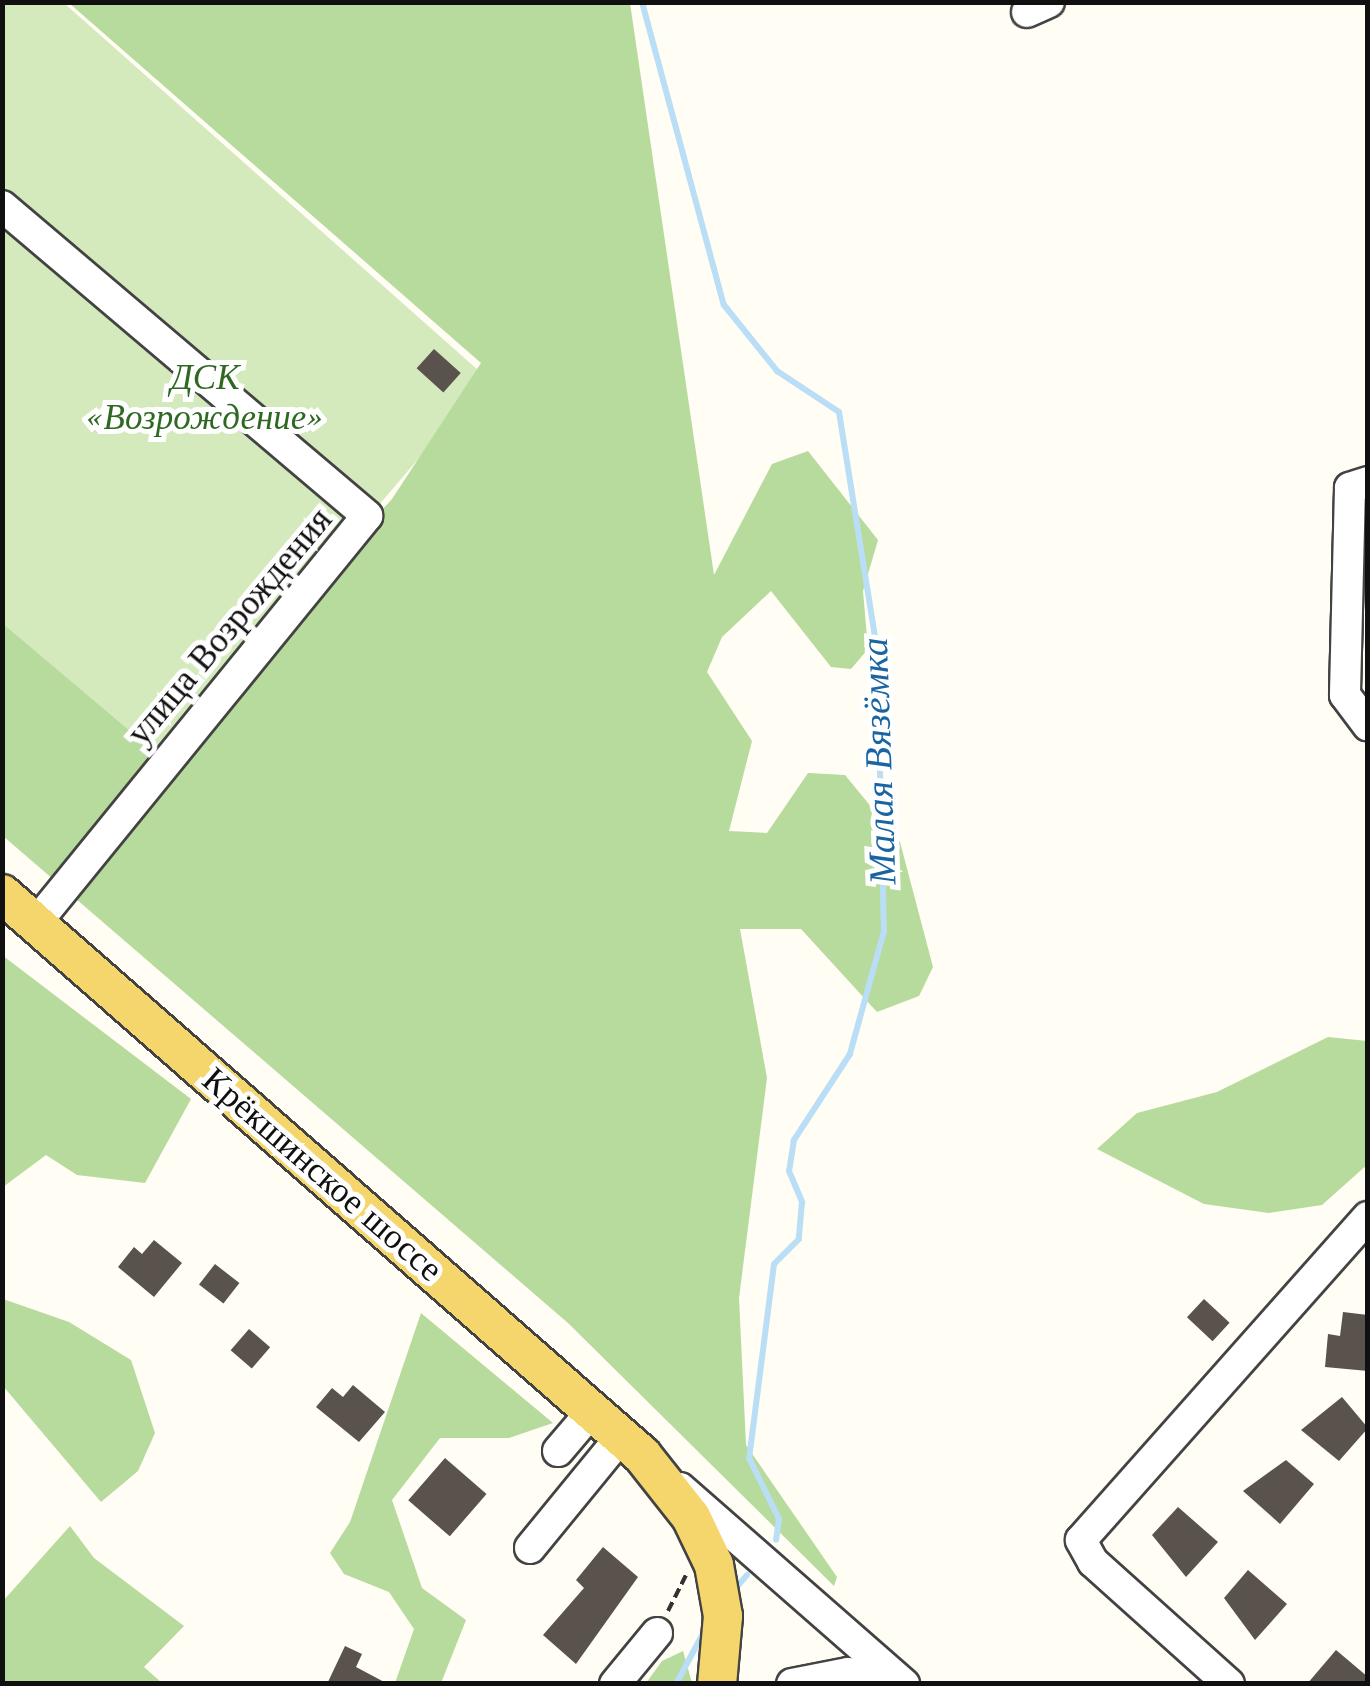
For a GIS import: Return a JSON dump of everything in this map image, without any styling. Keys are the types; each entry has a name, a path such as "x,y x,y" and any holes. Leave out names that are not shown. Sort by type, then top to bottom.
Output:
{"main road":[{"name":"Крёкшинское шоссе","path":"2,894 632,1446 691,1518 714,1565 722,1616 717,1684"}],"street":[{"name":"улица Возрождения","path":"2,206 367,516 36,923"},
{"path":"1368,482 1350,488 1345,695 1368,726"},
{"path":"1229,1684 1093,1562 1081,1540 1368,1217"},
{"path":"558,1451 592,1411"},
{"path":"530,1548 632,1446 904,1684"},
{"path":"615,1684 657,1633"},
{"path":"792,1684 848,1673 886,1684"}],"path":[{"path":"657,1633 691,1566"}],"green space":[{"name":"ДСК «Возрождение»","path":"2,3 64,3 487,378 104,828 3,744"},
{"path":"69,3 630,3 714,575 772,464 808,451 878,540 863,591 868,649 851,669 831,667 771,591 722,637 707,672 752,741 729,831 767,833 808,773 845,775 900,842 933,967 919,996 877,1012 801,929 740,929 767,1078 739,1298 746,1445 837,1577 834,1586 568,1323 3,836 2,623 157,754 392,499 481,363"},
{"path":"2,955 191,1099 145,1183 77,1175 46,1155 3,1187"},
{"path":"1328,1037 1367,1041 1368,1164 1322,1205 1269,1213 1204,1204 1097,1149 1137,1113 1217,1092"},
{"path":"3,1299 69,1322 131,1360 155,1433 138,1471 101,1502 3,1386"},
{"path":"421,1313 553,1423 509,1438 440,1438 392,1500 422,1588 466,1620 441,1683 395,1683 414,1629 389,1592 344,1574 330,1553 350,1522"},
{"path":"70,1526 94,1558 184,1626 144,1667 162,1683 3,1683 3,1601"},
{"path":"683,1651 692,1683 646,1683 662,1661"}],"building":[{"path":"434,349 461,373 443,392 417,368"},
{"path":"154,1240 182,1263 154,1297 118,1267 134,1247 142,1254"},
{"path":"215,1264 239,1283 223,1304 199,1284"},
{"path":"1204,1299 1230,1323 1213,1341 1187,1317"},
{"path":"1343,1312 1368,1315 1368,1371 1325,1367 1328,1334 1340,1336"},
{"path":"249,1329 270,1347 252,1369 231,1350"},
{"path":"353,1385 385,1412 359,1442 316,1407 332,1388 343,1397"},
{"path":"1342,1397 1368,1428 1339,1461 1301,1430"},
{"path":"445,1458 487,1494 450,1536 408,1500"},
{"path":"1286,1460 1314,1484 1280,1524 1243,1491"},
{"path":"1178,1507 1218,1542 1186,1577 1152,1535"},
{"path":"603,1547 638,1577 576,1664 543,1635 584,1588 576,1580"},
{"path":"1248,1570 1287,1604 1255,1640 1224,1598"},
{"path":"345,1646 362,1654 356,1667 388,1684 327,1684"},
{"path":"1336,1650 1368,1677 1368,1684 1307,1684"}],"waterway":[{"name":"Малая Вязёмка","path":"642,2 724,305 777,371 839,412 877,648 884,931 850,1054 794,1140 789,1171 802,1202 799,1239 774,1264 749,1458 779,1519 776,1540"},
{"name":"Малая Вязёмка","path":"734,1590 747,1575"},
{"path":"676,1684 708,1624"}]}
